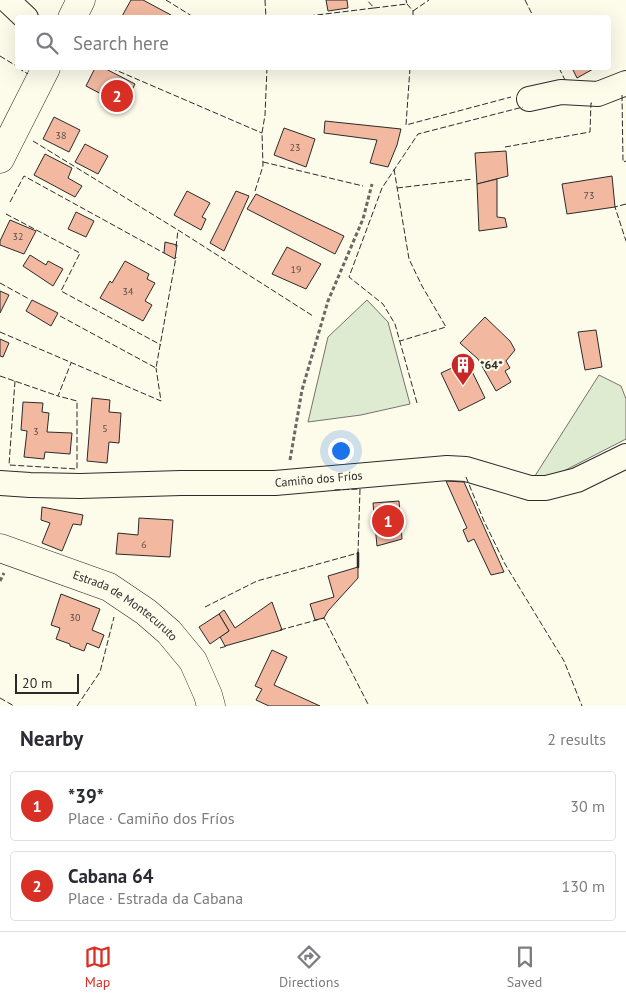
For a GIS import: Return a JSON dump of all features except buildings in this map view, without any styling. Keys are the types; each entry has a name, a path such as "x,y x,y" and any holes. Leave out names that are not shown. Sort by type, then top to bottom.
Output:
{"main road":[{"path":"74,15 81,0"},
{"path":"0,159 45,70"},
{"name":"Estrada de Montecuruto","path":"0,548 109,587 146,612 169,632 193,660 211,706"}],"street":[{"path":"7,0 23,15"},
{"path":"529,99 561,92 598,94 626,83"},
{"name":"Camiño dos Fríos","path":"0,483 80,486 286,482 447,468 466,469 530,488 546,488 577,480 626,456"}],"path":[{"path":"286,482 302,390 328,301 363,219 372,184"}],"green space":[{"path":"367,300 388,322 410,404 361,415 308,422 328,337"},
{"path":"599,375 621,386 626,399 626,439 556,475 533,479"}],"fence":[{"path":"166,0 190,15"},
{"path":"265,0 266,15"},
{"path":"317,15 374,8 367,0"},
{"path":"374,8 407,4 406,0"},
{"path":"413,11 429,0"},
{"path":"525,0 532,15"},
{"path":"407,4 413,11 413,15"},
{"path":"0,56 15,65"},
{"path":"21,70 28,74"},
{"path":"116,70 262,133"},
{"path":"255,191 263,166 262,133 265,115 267,70"},
{"path":"410,70 406,125 511,97"},
{"path":"560,70 565,80"},
{"path":"622,95 623,162 626,161"},
{"path":"505,147 590,132 592,103"},
{"path":"417,403 395,324 383,304 349,277 382,188 418,134 523,107"},
{"path":"33,141 313,316"},
{"path":"263,162 363,186"},
{"path":"394,169 409,259 446,327 400,341"},
{"path":"10,202 24,176 164,253"},
{"path":"397,188 473,179"},
{"path":"626,204 615,207 626,241"},
{"path":"6,214 80,253 61,291 161,345"},
{"path":"176,247 178,230"},
{"path":"60,316 156,368 176,257"},
{"path":"0,283 29,299"},
{"path":"0,332 161,401 156,368"},
{"path":"0,376 58,396 71,363"},
{"path":"15,381 9,465 77,469 77,401 58,396"},
{"path":"466,477 484,521 505,564 564,661 582,706"},
{"path":"205,607 257,581 358,553 360,489 334,490"},
{"path":"77,706 100,672 114,617"},
{"path":"280,630 324,618 369,706"},
{"path":"220,648 227,646"},
{"path":"0,698 14,706"}],"wall":[{"path":"358,553 358,567"}],"place":[{"name":"Cabana 64","path":"117,96"},
{"name":"*64*","path":"463,386"},
{"name":"*39*","path":"388,521"}]}
